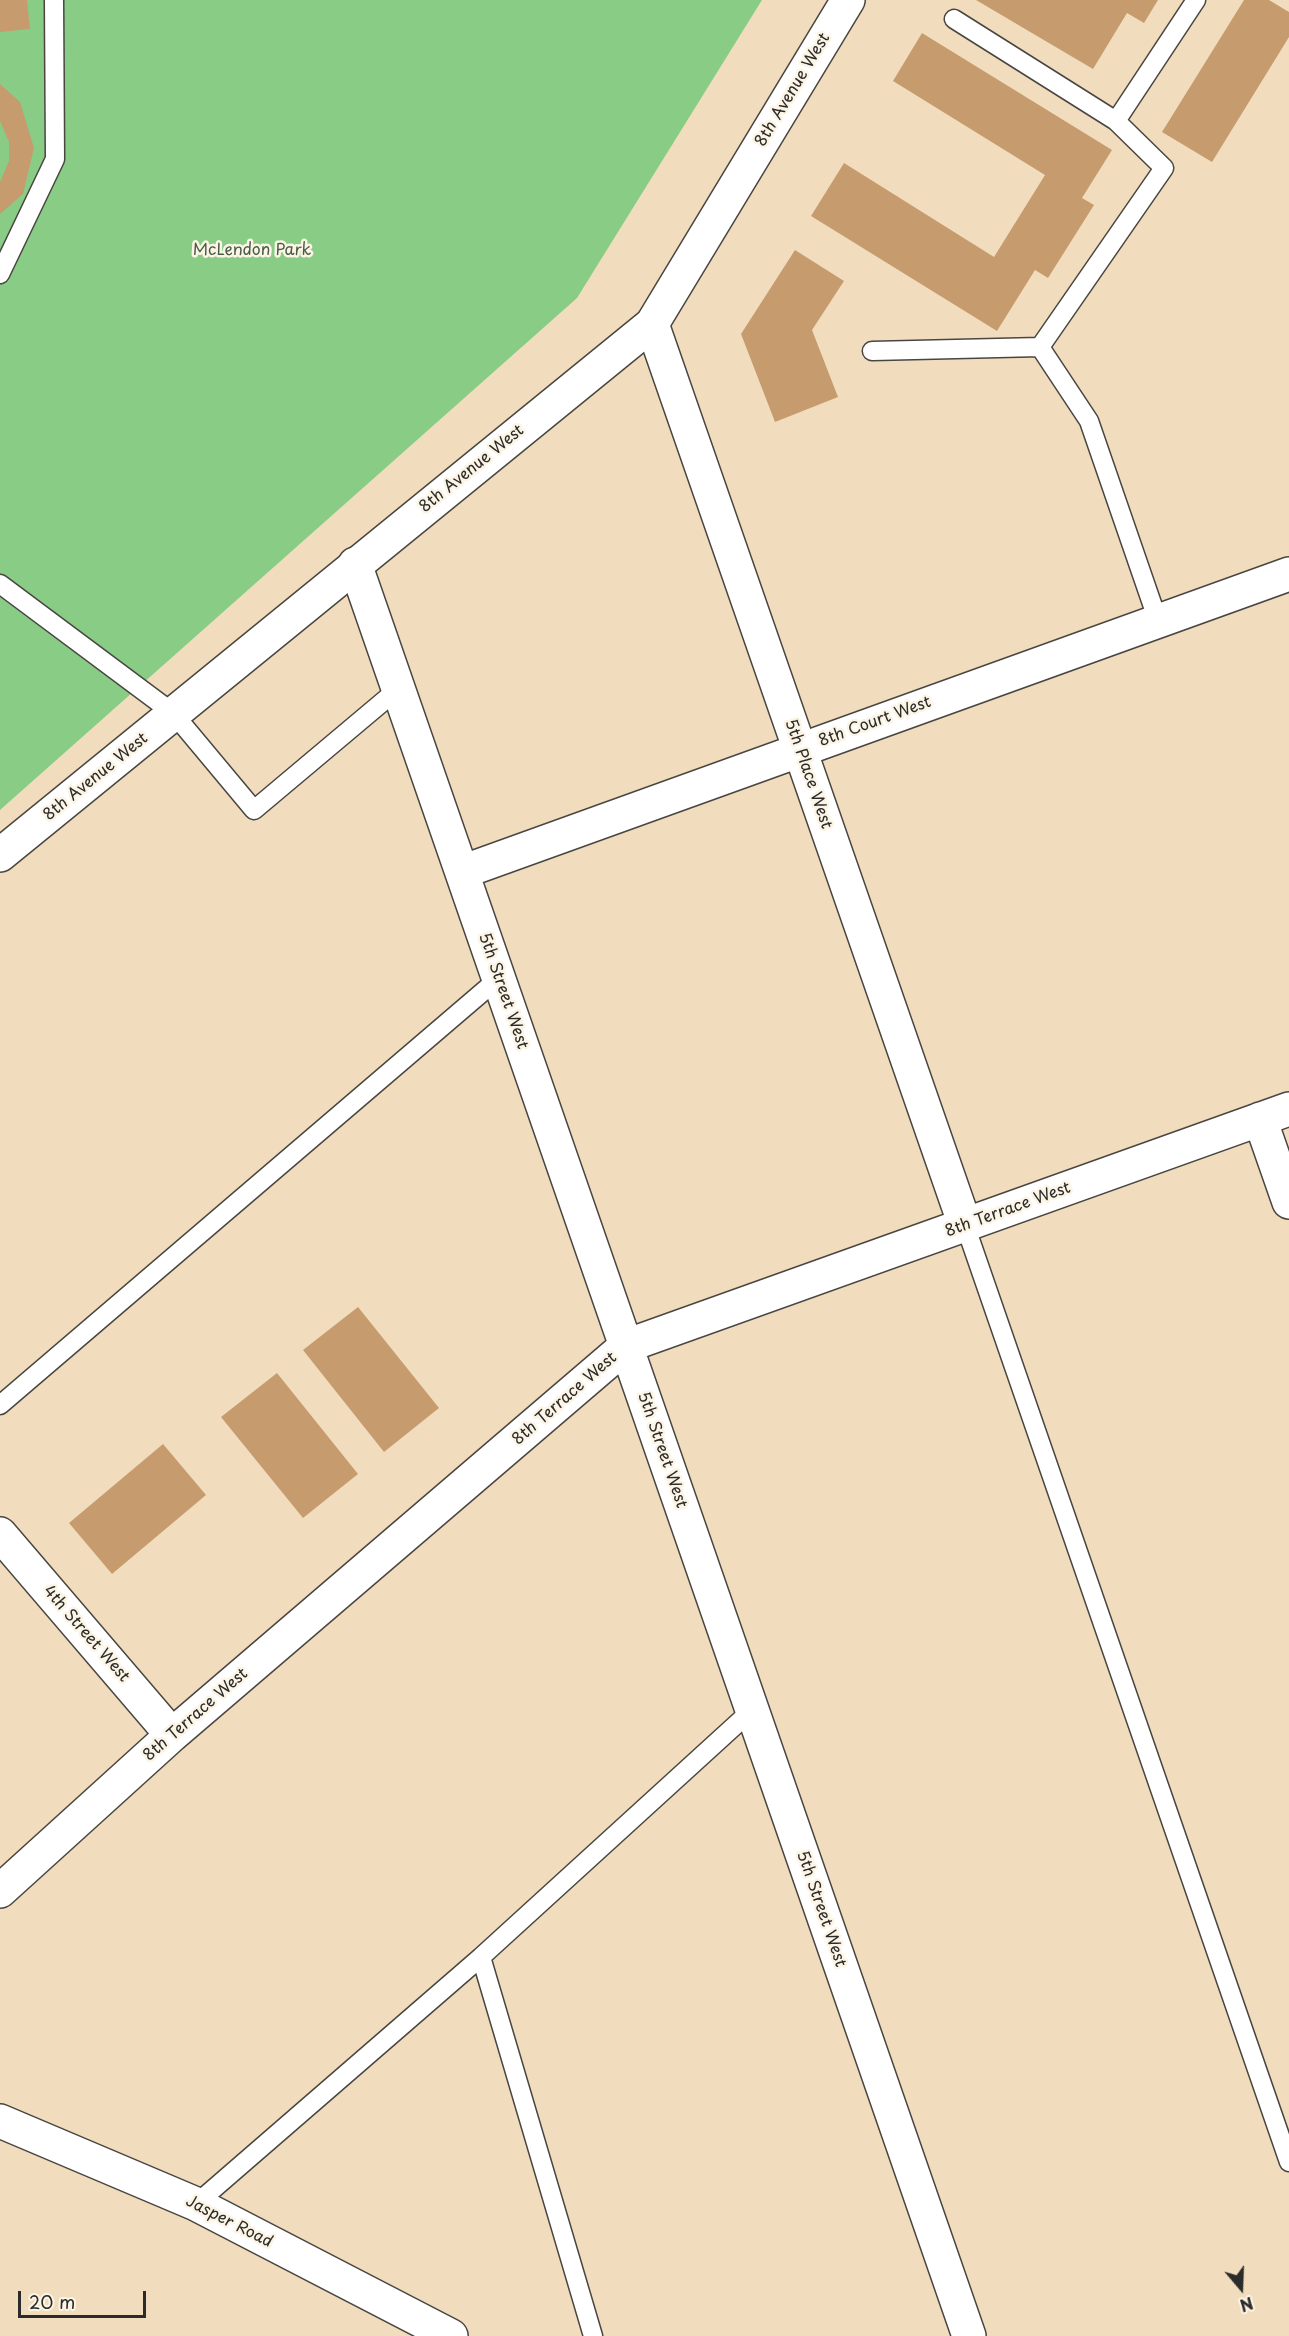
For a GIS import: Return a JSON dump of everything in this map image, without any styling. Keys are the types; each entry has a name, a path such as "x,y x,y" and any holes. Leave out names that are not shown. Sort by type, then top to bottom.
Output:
{"street":[{"name":"8th Avenue West","path":"0,855 652,324 848,0"},
{"name":"5th Place West","path":"652,324 965,1225"},
{"name":"5th Street West","path":"355,564 969,2336"},
{"name":"8th Court West","path":"462,872 1289,574"},
{"name":"8th Terrace West","path":"0,1891 172,1735 627,1346 1274,1114"},
{"path":"1274,1114 1289,1202"},
{"name":"4th Street West","path":"0,1534 172,1735"},
{"name":"Jasper Road","path":"0,2121 196,2204 451,2336"}],"lane":[{"path":"0,274 55,159 54,0"},
{"path":"1116,121 1197,0"},
{"path":"954,19 1116,121 1164,168 1040,347"},
{"path":"872,351 1040,347"},
{"path":"1040,347 1089,421 1158,621"},
{"path":"0,584 173,713 254,810 398,689"},
{"path":"0,1405 498,978"},
{"path":"965,1225 1289,2162"},
{"path":"196,2204 481,1957 752,1710"},
{"path":"481,1957 593,2336"}],"green space":[{"name":"McLendon Park","path":"0,0 762,0 577,298 0,810"}],"building":[{"path":"0,0 27,0 30,29 0,32"},
{"path":"976,0 1158,0 1144,23 1127,13 1093,69"},
{"path":"1244,0 1269,0 1289,12 1289,37 1212,162 1162,132"},
{"path":"922,33 1112,150 1082,198 1094,205 1048,278 1035,270 997,331 811,216 844,163 994,257 1045,175 893,81"},
{"path":"0,84 20,102 34,148 23,194 0,214 0,182 9,161 9,142 0,121"},
{"path":"795,250 844,281 812,330 838,397 775,422 741,334"},
{"path":"358,1307 439,1408 384,1452 303,1350"},
{"path":"277,1373 358,1474 303,1518 221,1417"},
{"path":"163,1444 206,1495 112,1574 69,1523"}]}
